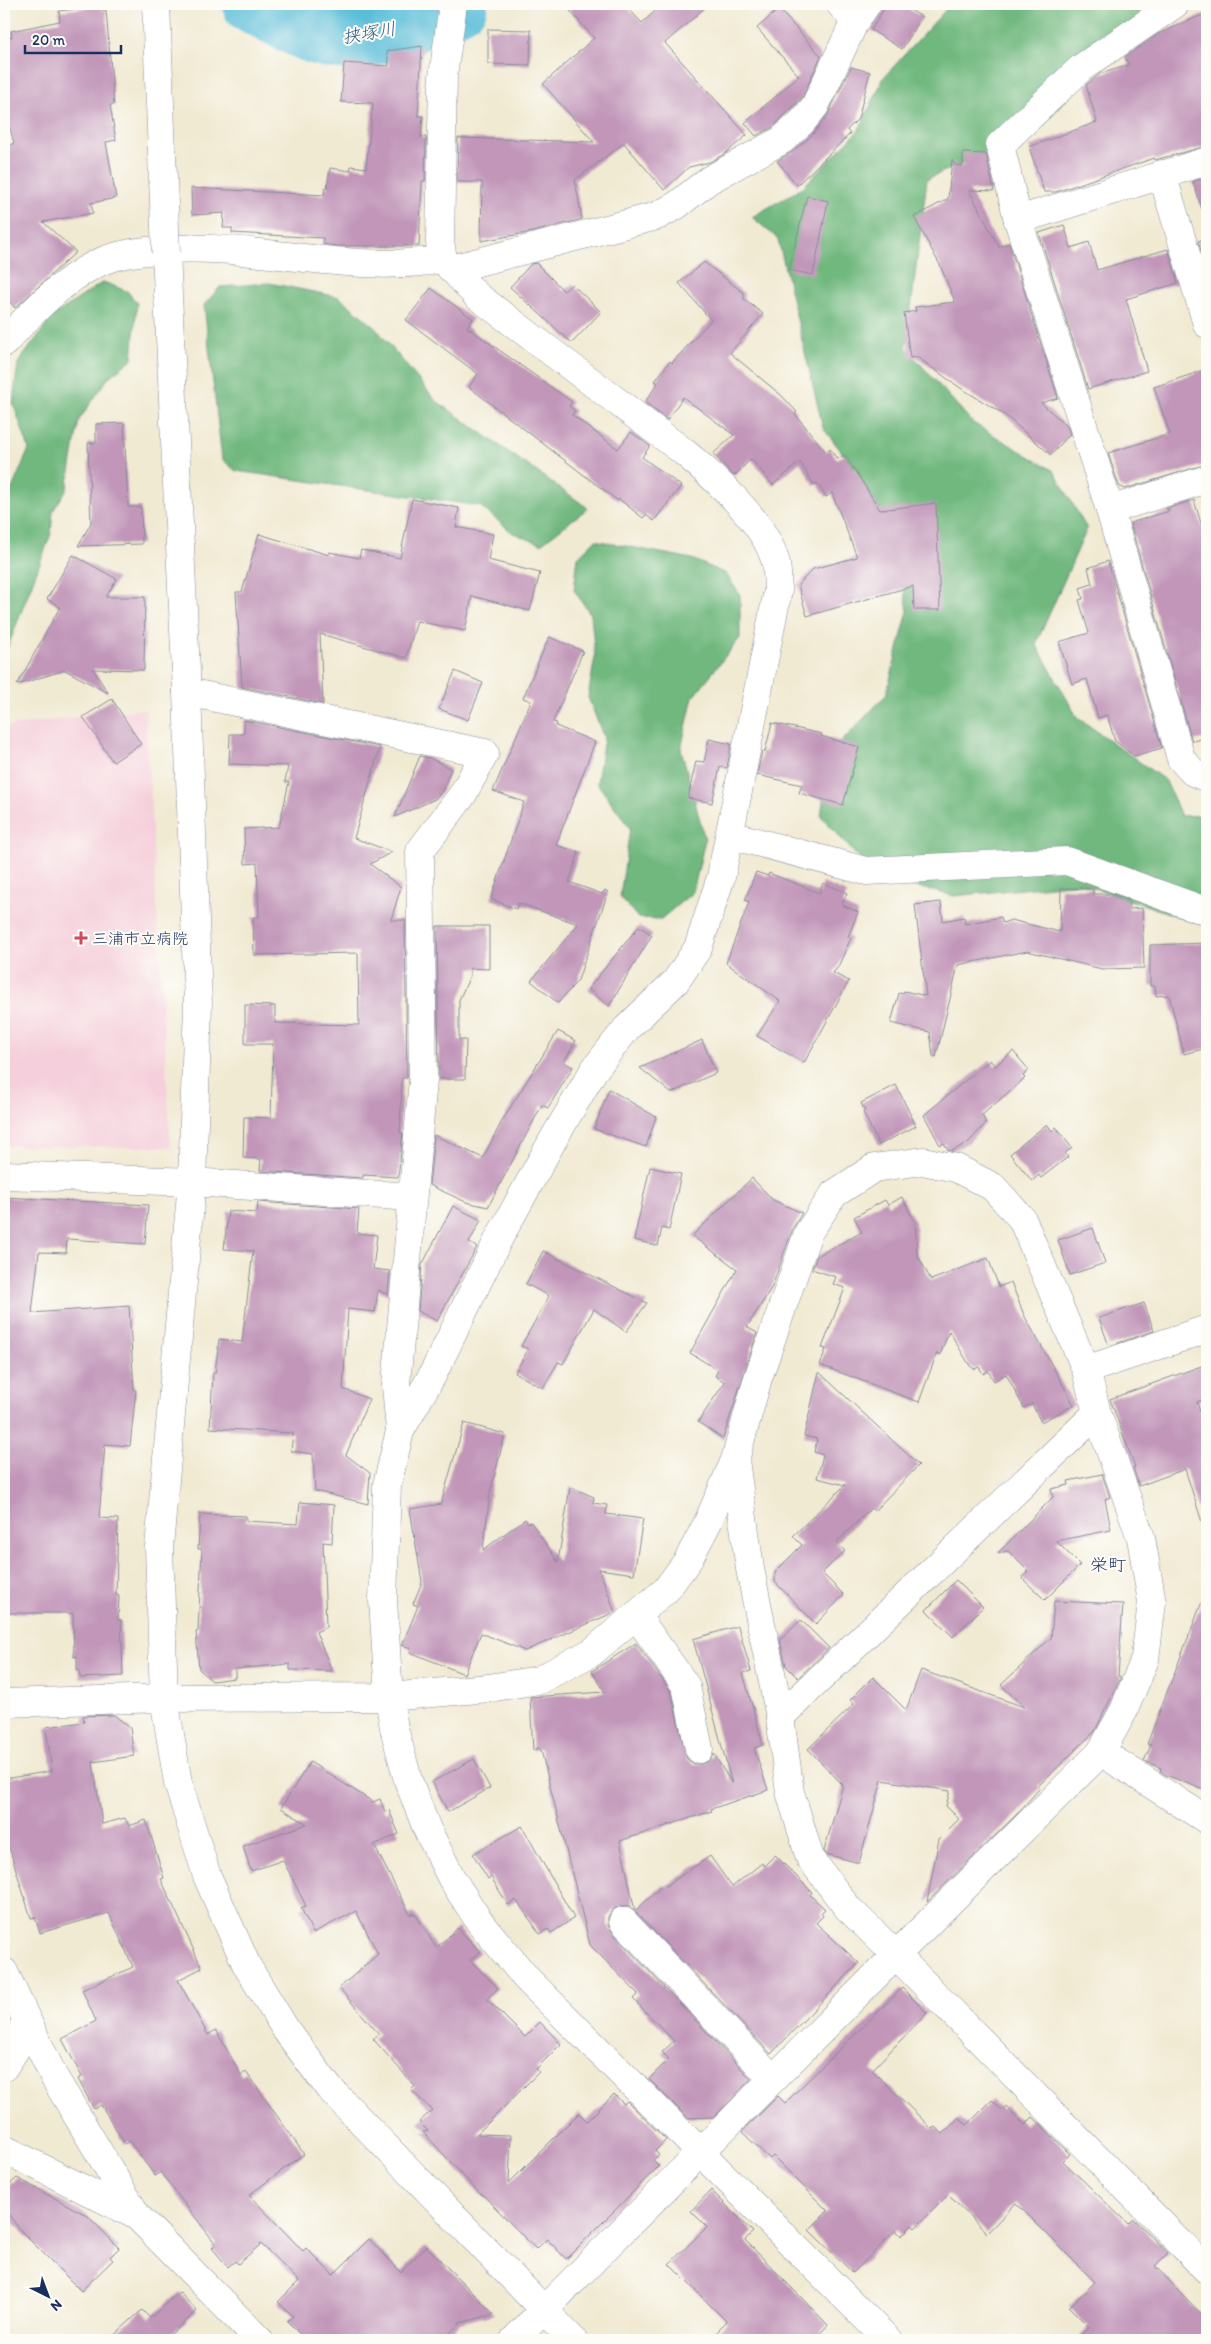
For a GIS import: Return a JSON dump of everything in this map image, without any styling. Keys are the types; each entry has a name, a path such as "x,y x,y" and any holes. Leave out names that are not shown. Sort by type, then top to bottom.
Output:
{"street":[{"path":"156,4 170,351 187,692 198,1004 192,1182 159,1547 164,1698 178,1783 207,1876 247,1966 286,2030 329,2088 573,2340"},
{"path":"453,4 443,76 440,242 447,264 476,295 706,471 742,507 765,538 775,560 778,590 721,877 698,948 676,981 627,1028 594,1070 554,1138 433,1374 400,1431 387,1486 383,1600 389,1697 394,1728 408,1780 427,1829 452,1879 479,1921 527,1979 888,2340"},
{"path":"1174,4 1081,68 1000,145 1018,220 1110,510 1181,759 1193,772 1207,778"},
{"path":"4,344 26,319 79,273 100,262 126,253 179,248 239,251 346,263 447,264 656,216 677,205 709,180 782,140 802,122 815,106 854,10"},
{"path":"1018,220 1207,161"},
{"path":"1162,174 1207,324"},
{"path":"1110,510 1207,479"},
{"path":"187,692 485,753 463,794 420,851 423,1080 411,1197 396,1385 400,1431"},
{"path":"730,835 866,871 1067,861 1196,908 1207,910"},
{"path":"4,1703 164,1698 389,1697 489,1688 539,1680 592,1652 666,1590 688,1560 708,1524 736,1460 758,1378 808,1233 834,1194 874,1168 923,1161 956,1168 993,1187 1022,1219 1086,1370 1097,1413 1141,1538 1152,1602 1145,1659 1124,1710 1101,1752 896,1955 514,2340"},
{"path":"4,1175 192,1182 411,1197"},
{"path":"1086,1370 1207,1329"},
{"path":"780,1717 1097,1413"},
{"path":"736,1460 750,1568 780,1717 790,1792 810,1858 847,1908 896,1955 1207,2270"},
{"path":"636,1615 686,1686 699,1749"},
{"path":"1101,1752 1207,1820"},
{"path":"623,1921 773,2079"},
{"path":"4,1972 54,2077 137,2216 259,2340"},
{"path":"4,2067 20,2042 26,2020"},
{"path":"4,2149 137,2216"}],"shaded area":[{"name":"三浦市立病院","path":"145,709 171,1147 4,1146 4,730 8,726"}],"green space":[{"path":"951,4 1148,4 1040,128 927,179 906,348 973,423 1054,471 1087,529 1036,644 1077,717 1166,781 1181,816 1207,815 1207,926 1080,883 954,896 876,877 821,816 829,755 886,695 908,611 896,537 856,470 823,428 778,239 752,217 802,188 859,130 884,77"},
{"path":"103,282 127,291 137,303 132,359 109,377 79,420 67,489 53,511 51,534 4,657 4,507 29,449 13,403 18,363 53,316"},
{"path":"269,283 339,297 374,326 435,400 588,508 541,544 513,533 480,506 236,471 222,459 204,305 220,287"},
{"path":"595,540 692,559 726,574 740,595 740,638 693,697 681,749 705,840 693,892 661,919 638,918 620,897 630,828 597,783 604,738 588,697 595,657 591,615 574,590 578,557"}],"building":[{"path":"564,4 624,4 642,23 663,4 709,4 665,43 747,135 726,153 710,162 689,167 664,190 624,143 575,180 582,219 533,232 481,241 482,182 457,182 458,138 594,142 543,84 594,38"},
{"path":"887,4 900,4 922,17 902,49 871,30"},
{"path":"101,6 102,10 106,10 114,105 110,105 116,140 106,142 116,198 91,203 93,213 43,222 76,252 15,308 4,295 4,148 14,143 4,107 4,37 12,37 11,31 60,21 59,11"},
{"path":"779,9 821,56 802,98 773,127 756,136 745,123 799,76 757,28"},
{"path":"1207,13 1207,146 1155,160 1154,158 1056,192 1044,192 1029,147 1097,122 1086,85 1100,74 1129,65 1125,57 1158,34"},
{"path":"488,29 531,30 530,65 488,64"},
{"path":"422,46 418,116 423,116 421,137 426,137 425,181 422,181 419,246 337,246 323,244 323,238 232,233 232,228 223,228 224,213 192,215 191,188 324,195 330,168 350,171 351,166 366,168 373,103 341,102 344,63 389,66 387,51"},
{"path":"851,67 870,72 858,119 847,130 850,134 797,185 777,161 792,152 813,134 827,116"},
{"path":"963,153 986,154 994,191 969,190 999,247 1009,243 1058,398 1041,403 1067,426 1070,434 1051,455 1005,415 959,387 917,357 910,358 904,313 916,311 915,307 955,302 940,265 914,217 948,199 952,160 955,165 963,166"},
{"path":"1207,177 1207,208 1202,209 1193,182"},
{"path":"807,196 828,201 813,275 789,270"},
{"path":"1064,225 1071,248 1089,242 1097,270 1168,249 1178,283 1126,299 1147,371 1088,389 1039,233"},
{"path":"1207,238 1207,270 1198,241"},
{"path":"704,262 744,293 744,299 763,314 730,353 781,395 797,412 795,414 826,452 830,449 837,459 845,455 880,510 936,503 940,610 914,610 913,586 807,616 798,585 813,569 857,557 832,493 826,497 817,483 814,485 800,462 773,485 751,459 734,476 713,454 734,435 683,397 667,420 645,402 658,383 655,381 670,361 672,363 711,320 679,283"},
{"path":"536,263 564,291 572,284 601,312 572,343 510,287 531,264"},
{"path":"431,288 473,319 467,327 572,402 569,406 575,411 572,415 618,449 631,432 650,446 642,457 681,486 654,521 646,515 643,518 619,499 618,501 469,387 478,374 406,320"},
{"path":"1207,369 1207,464 1125,489 1119,486 1108,453 1170,434 1154,387"},
{"path":"124,423 128,507 141,507 142,544 78,546 91,523 88,443 96,443 96,424"},
{"path":"412,499 459,508 456,527 493,534 488,560 540,573 530,611 472,596 465,631 417,621 406,658 320,634 323,704 242,687 236,592 242,592 259,534 329,555 329,552 359,558 361,550 400,558"},
{"path":"1194,500 1207,543 1207,738 1192,741 1130,523 1170,511 1166,509"},
{"path":"73,555 117,579 106,597 145,597 144,670 93,669 108,693 65,670 17,685 60,607 47,599"},
{"path":"1108,561 1162,748 1134,756 1115,741 1107,715 1098,718 1087,679 1072,684 1059,642 1089,633 1079,600 1083,599 1080,588 1092,584 1088,568"},
{"path":"549,637 583,651 553,722 557,723 556,726 595,742 556,845 579,852 569,882 602,894 605,890 608,892 578,980 558,1003 531,981 578,924 518,903 516,909 491,899 524,802 493,791 531,701 523,698"},
{"path":"455,671 483,683 468,720 439,709"},
{"path":"112,699 141,744 113,762 83,717"},
{"path":"244,720 380,747 354,838 392,852 370,864 401,887 391,920 405,920 407,1078 402,1078 400,1133 403,1133 398,1177 363,1175 363,1178 260,1171 261,1159 243,1158 244,1117 271,1118 273,1044 245,1044 245,1005 275,1006 275,1023 359,1025 358,953 254,955 253,917 259,917 257,863 245,864 244,829 279,827 289,782 285,782 288,766 229,764 230,734 244,734"},
{"path":"772,723 822,734 821,736 859,747 843,805 799,793 802,785 757,775 762,751 765,752"},
{"path":"709,739 731,744 727,768 720,767 712,803 688,798 696,761 704,762"},
{"path":"420,756 430,758 451,769 441,793 435,799 395,817"},
{"path":"756,872 768,876 769,873 819,893 823,883 847,893 842,905 858,912 848,937 851,938 838,967 833,973 849,981 804,1063 757,1036 780,1001 726,963 749,902 745,900"},
{"path":"1061,888 1093,889 1093,894 1111,894 1129,900 1129,909 1142,908 1144,968 1102,969 1027,951 958,965 936,1057 933,1056 930,1032 891,1023 899,993 903,994 904,991 926,996 915,905 941,902 943,921 964,917 965,924 1001,917 1003,923 1011,920 1060,932"},
{"path":"437,926 489,926 489,969 470,968 470,976 459,1000 459,1040 466,1040 465,1079 439,1079"},
{"path":"639,926 652,935 609,1006 588,989"},
{"path":"1207,943 1207,1048 1184,1054 1169,995 1156,996 1155,986 1150,986 1150,945"},
{"path":"558,1031 576,1041 564,1062 573,1067 548,1108 542,1105 488,1207 466,1202 429,1185 434,1135 483,1158 502,1121"},
{"path":"702,1040 716,1073 671,1093 640,1068"},
{"path":"1013,1051 1029,1070 1023,1076 1025,1078 982,1115 986,1123 969,1142 952,1151 948,1150 944,1143 940,1145 924,1115 990,1060 995,1066"},
{"path":"896,1085 916,1126 879,1145 863,1112 865,1111 861,1103"},
{"path":"609,1089 656,1117 646,1147 594,1129"},
{"path":"1047,1124 1052,1131 1056,1127 1072,1148 1065,1153 1068,1157 1041,1178 1039,1175 1032,1181 1010,1154"},
{"path":"650,1167 681,1174 669,1230 662,1228 658,1246 634,1240"},
{"path":"752,1178 773,1200 802,1213 793,1228 772,1287 747,1327 757,1333 723,1439 698,1422 725,1382 715,1376 718,1370 690,1353 737,1269 692,1236"},
{"path":"4,1197 148,1205 145,1244 67,1239 66,1253 39,1252 32,1313 129,1306 134,1390 136,1390 130,1446 105,1444 99,1518 118,1519 116,1595 119,1595 118,1620 121,1620 123,1676 80,1678 79,1670 77,1670 77,1656 74,1657 73,1613 4,1613"},
{"path":"902,1197 915,1222 917,1254 931,1280 988,1258 999,1287 1011,1282 1024,1315 1074,1405 1041,1422 1032,1404 1024,1408 1006,1374 994,1381 988,1371 983,1374 979,1367 974,1369 970,1366 949,1331 940,1355 937,1353 919,1402 820,1365 826,1349 822,1348 845,1288 833,1284 836,1277 812,1269 817,1256 862,1232 854,1217 885,1200 888,1205"},
{"path":"258,1202 359,1209 357,1233 377,1235 373,1269 390,1271 388,1295 378,1290 375,1312 348,1309 343,1389 369,1399 346,1455 370,1473 368,1504 315,1491 313,1454 291,1451 293,1433 210,1428 213,1373 215,1373 219,1339 242,1342 253,1251 224,1249 228,1211 257,1213"},
{"path":"453,1206 481,1220 469,1243 477,1247 437,1321 418,1311 422,1265"},
{"path":"1093,1228 1105,1263 1070,1275 1058,1240"},
{"path":"543,1251 647,1303 626,1332 594,1309 563,1364 558,1362 543,1388 515,1373 528,1349 521,1346 549,1296 526,1284"},
{"path":"1144,1303 1154,1331 1109,1346 1099,1318"},
{"path":"1207,1364 1207,1398 1197,1402 1207,1434 1207,1521 1202,1522 1185,1469 1139,1486 1133,1467 1135,1467 1110,1399"},
{"path":"819,1372 919,1465 874,1511 871,1508 836,1543 845,1551 822,1573 844,1595 816,1624 775,1582 775,1572 802,1545 793,1536 845,1485 817,1478 823,1455 814,1452 817,1439 804,1436"},
{"path":"464,1423 505,1434 490,1493 483,1550 525,1519 528,1523 531,1522 558,1562 570,1487 594,1497 593,1503 607,1505 606,1514 643,1519 634,1574 599,1569 615,1612 525,1651 481,1633 464,1674 410,1652 411,1648 402,1645 418,1606 413,1604 422,1582 410,1509 441,1504"},
{"path":"1102,1474 1110,1497 1105,1499 1111,1530 1056,1541 1080,1565 1045,1600 1022,1578 1028,1571 1008,1551 998,1553 1053,1497 1051,1489 1069,1485 1068,1481"},
{"path":"300,1502 334,1505 332,1543 323,1542 326,1627 316,1632 332,1671 290,1670 290,1664 235,1669 235,1678 212,1681 199,1669 196,1632 198,1631 202,1549 198,1549 200,1514 246,1516 246,1521 298,1524"},
{"path":"956,1580 983,1607 953,1637 926,1610"},
{"path":"1205,1594 1207,1594 1207,1791 1166,1775 1160,1771 1161,1768 1144,1761 1151,1745 1147,1744"},
{"path":"1054,1601 1123,1604 1118,1676 1121,1677 1095,1731 1038,1786 1040,1788 1016,1815 927,1902 939,1839 959,1819 946,1806 950,1791 882,1780 859,1863 826,1854 824,1851 843,1785 808,1749 854,1704 850,1700 873,1677 906,1710 921,1670 1024,1707 1001,1685 1051,1638"},
{"path":"801,1620 829,1648 798,1678 786,1666 780,1640"},
{"path":"738,1626 751,1671 743,1673 763,1745 754,1748 768,1790 711,1809 712,1811 620,1841 635,1911 628,1906 620,1906 613,1909 608,1917 608,1925 612,1932 751,2079 714,2117 688,2118 649,2079 669,2059 662,2052 674,2041 633,1999 638,1994 590,1945 541,1750 538,1748 533,1751 530,1697 605,1692 592,1671 636,1643 671,1692 687,1759 694,1764 702,1764 709,1761 714,1754 732,1784 693,1639"},
{"path":"114,1715 130,1728 134,1756 93,1762 102,1824 125,1818 129,1826 146,1820 164,1878 161,1879 202,1968 178,1980 208,2035 216,2030 241,2075 246,2072 304,2154 249,2195 303,2251 306,2248 333,2275 369,2239 401,2272 426,2246 494,2314 460,2323 443,2340 306,2340 287,2321 293,2316 278,2302 299,2281 261,2244 238,2264 235,2261 228,2267 212,2248 216,2244 160,2172 155,2176 129,2141 125,2144 101,2105 94,2109 78,2079 82,2077 62,2039 96,2021 82,1990 133,1967 109,1913 40,1933 35,1917 31,1918 9,1847 4,1848 4,1779 52,1771 46,1727 84,1722 83,1716"},
{"path":"474,1759 490,1788 448,1812 432,1782"},
{"path":"310,1762 373,1802 380,1799 385,1812 389,1810 399,1834 374,1845 410,1915 413,1913 418,1918 436,1948 458,1928 480,1952 470,1960 498,1988 487,1999 525,2037 540,2022 561,2044 536,2069 539,2072 477,2134 511,2135 509,2183 579,2113 587,2121 614,2094 624,2104 627,2101 666,2140 655,2151 659,2155 653,2160 659,2166 566,2259 547,2239 536,2249 480,2194 423,2132 428,2131 419,2122 432,2110 411,2090 415,2086 373,2039 379,2034 339,1988 378,1954 356,1911 313,1933 301,1908 306,1906 283,1860 251,1871 243,1846 307,1824 281,1808"},
{"path":"522,1826 574,1918 551,1933 548,1929 540,1934 516,1900 508,1905 491,1877 488,1879 473,1854"},
{"path":"775,1855 812,1892 810,1895 825,1909 821,1913 823,1916 816,1923 859,1963 771,2054 635,1911 664,1884 666,1886 710,1856 732,1887 762,1863 764,1866"},
{"path":"902,1988 927,2013 872,2070 932,2129 935,2127 943,2134 959,2117 967,2125 992,2100 1002,2110 1006,2106 1025,2125 1033,2117 1070,2154 1063,2161 1128,2224 1133,2219 1168,2253 1155,2266 1207,2320 1207,2340 1076,2340 1089,2327 1069,2307 1095,2282 1016,2203 987,2233 948,2195 915,2228 912,2225 901,2236 896,2230 853,2273 809,2230 828,2211 773,2156 770,2159 742,2132 778,2096 785,2103"},
{"path":"17,2178 88,2216 119,2248 110,2257 113,2260 81,2291 22,2232 4,2209 4,2189"},
{"path":"711,2190 753,2232 745,2240 828,2325 814,2340 709,2340 727,2322 669,2264 707,2227 691,2211"},
{"path":"179,2292 197,2311 168,2337 171,2340 109,2340 142,2310 150,2318"}],"waterway":[{"name":"挟塚川","path":"251,4 316,36 339,40 354,40 385,33 417,23 459,4"}],"place":[{"name":"三浦市立病院","path":"81,938"}],"district":[{"name":"栄町","path":"1108,1565"}]}
